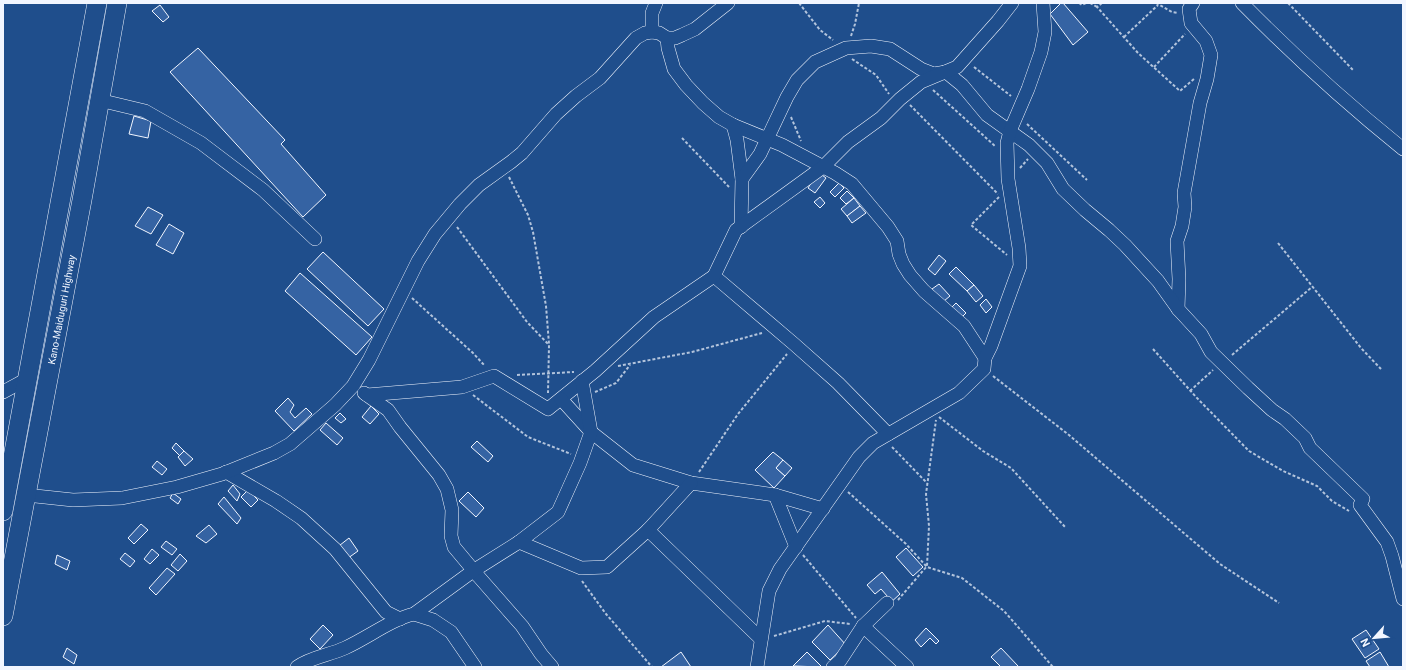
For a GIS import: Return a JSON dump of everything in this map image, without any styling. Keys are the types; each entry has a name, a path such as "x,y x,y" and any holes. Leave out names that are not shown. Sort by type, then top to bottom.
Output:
{"highway":[{"name":"Kano-Maiduguri Highway","path":"3,511 97,3"},
{"name":"Kano-Maiduguri Highway","path":"3,616 117,3"}],"street":[{"path":"652,32 652,13 656,3"},
{"path":"26,495 73,500 122,498 177,487 226,472 274,453 290,444 353,386 369,360 418,261 435,234 479,184 504,167 530,145 556,114 600,78 636,38 645,33 652,32 659,33 667,38 675,38 695,29 726,3"},
{"path":"368,395 462,387 494,376 548,409 595,371 654,316 714,276 736,230 823,167 848,142 881,118 899,100 924,81 957,67 1012,3"},
{"path":"757,667 769,591 780,569 859,457 873,442 959,393 985,364 1020,266 1019,248 1008,179 1007,143 1010,131 1041,52 1045,32 1044,3"},
{"path":"1242,3 1274,36 1344,101 1403,149"},
{"path":"1178,309 1177,241 1182,226 1185,207 1184,193 1200,103 1207,79 1211,55 1206,41 1192,23 1191,6"},
{"path":"667,38 668,48 674,69 686,85 719,117 733,125 766,138 808,159 852,184 897,241 899,254 910,275 924,291 964,326 985,364"},
{"path":"742,179 760,154 766,138 797,80 815,62 843,49 870,46 890,49 921,69 934,74 946,72 962,85 987,115 1029,145 1047,163 1063,189 1084,210 1110,230 1158,281 1178,309 1201,334 1211,352 1272,410 1285,419 1305,438 1310,448 1362,499 1360,505 1386,542 1392,556 1403,599"},
{"path":"100,100 145,111 201,143 263,190 315,239"},
{"path":"733,125 737,140 742,179 741,227"},
{"path":"714,276 838,383 885,435"},
{"path":"3,392 27,379"},
{"path":"297,667 304,662 343,649 400,619 414,614 473,571 519,542 558,512 582,457 590,432 582,381"},
{"path":"353,386 388,410 439,475 448,489 452,510 451,536 454,547 473,571 522,626 541,654 552,667"},
{"path":"561,399 590,432 633,465 691,483 775,495 823,508"},
{"path":"226,472 276,501 301,518 335,549 386,612 400,619"},
{"path":"519,542 581,568 607,568 648,530 691,483"},
{"path":"775,495 796,547"},
{"path":"648,530 761,639"},
{"path":"833,667 840,661 863,626 885,604"},
{"path":"385,627 386,612"},
{"path":"414,614 433,620 451,632 475,667"},
{"path":"863,626 907,667"}],"path":[{"path":"799,3 820,30 842,46 843,49 876,75 899,100 1000,196 971,225 1020,266"},
{"path":"843,49 856,24 859,3"},
{"path":"1079,3 1082,5 1086,3"},
{"path":"1090,3 1097,7 1138,53 1180,91 1209,65"},
{"path":"1097,7 1102,3"},
{"path":"1156,3 1172,12 1180,13 1191,6"},
{"path":"1288,3 1354,71"},
{"path":"1124,37 1158,5"},
{"path":"1154,67 1194,26"},
{"path":"964,60 1019,109 1086,180"},
{"path":"924,81 1020,168 1035,152"},
{"path":"785,102 808,159"},
{"path":"682,138 741,200"},
{"path":"504,167 528,215 533,232 546,306 549,345 548,409"},
{"path":"450,216 527,322 549,345"},
{"path":"1278,243 1361,348 1382,369"},
{"path":"1190,391 1222,362 1312,287"},
{"path":"404,290 473,353 494,376 595,371"},
{"path":"616,367 692,352 777,330"},
{"path":"691,483 738,414 794,344"},
{"path":"1153,349 1190,391 1250,451 1283,471 1318,486 1332,501 1353,514 1371,520"},
{"path":"585,396 616,383 631,364"},
{"path":"985,364 1220,564 1279,603"},
{"path":"462,387 528,437 582,457"},
{"path":"885,604 888,610 927,567 928,526 926,494 937,415 983,451 1011,468 1066,528"},
{"path":"885,435 927,483"},
{"path":"839,485 906,544 927,567 962,578 1004,611 1053,667"},
{"path":"796,547 863,626"},
{"path":"570,563 606,614 652,667"},
{"path":"761,639 825,622 863,626"}],"building":[{"path":"1061,3 1063,3 1088,32 1073,45 1050,14"},
{"path":"160,5 169,17 163,22 152,11"},
{"path":"198,48 285,140 281,144 326,195 303,217 170,72"},
{"path":"134,116 151,121 148,138 129,134"},
{"path":"818,172 826,178 815,193 808,188"},
{"path":"839,183 844,188 835,197 830,192"},
{"path":"847,191 854,198 846,204 840,198"},
{"path":"820,197 825,203 820,208 814,202"},
{"path":"854,198 860,206 847,216 841,209"},
{"path":"860,206 866,213 852,223 847,216"},
{"path":"148,207 163,215 151,234 135,226"},
{"path":"169,224 184,233 173,254 156,245"},
{"path":"323,252 384,309 368,326 307,269"},
{"path":"939,255 946,261 935,275 928,269"},
{"path":"956,267 974,285 967,291 949,274"},
{"path":"300,273 372,337 356,355 285,291"},
{"path":"939,284 950,296 944,301 932,289"},
{"path":"974,285 983,296 976,302 967,291"},
{"path":"986,299 992,307 986,313 980,305"},
{"path":"956,303 966,313 961,318 951,308"},
{"path":"288,398 294,405 290,412 295,418 306,408 312,414 294,431 275,411"},
{"path":"371,406 379,414 370,424 362,417"},
{"path":"340,413 346,419 341,423 335,418"},
{"path":"326,423 343,438 337,445 320,430"},
{"path":"477,441 493,456 488,462 471,447"},
{"path":"176,443 184,451 180,456 172,448"},
{"path":"184,451 193,459 185,466 178,457"},
{"path":"773,452 783,460 776,468 785,476 774,488 755,470"},
{"path":"783,460 792,468 785,476 776,468"},
{"path":"157,461 167,469 162,475 152,467"},
{"path":"233,485 240,494 237,501 228,491"},
{"path":"248,490 258,500 251,507 241,497"},
{"path":"468,492 484,508 476,517 459,501"},
{"path":"173,493 181,499 178,504 170,498"},
{"path":"224,497 241,518 237,524 218,504"},
{"path":"141,524 148,530 134,544 128,538"},
{"path":"209,525 217,534 206,543 196,536"},
{"path":"349,538 358,551 344,561 335,549"},
{"path":"166,541 177,549 172,555 161,547"},
{"path":"906,548 923,567 913,576 896,557"},
{"path":"152,549 159,555 150,564 144,559"},
{"path":"125,553 135,561 130,567 120,559"},
{"path":"180,554 187,561 178,571 171,565"},
{"path":"57,555 70,561 67,570 55,564"},
{"path":"167,568 175,574 156,595 149,588"},
{"path":"882,572 900,594 889,604 888,597 881,589 875,594 867,585"},
{"path":"323,625 333,635 320,649 310,639"},
{"path":"828,625 846,645 830,660 812,642"},
{"path":"926,628 939,641 936,644 930,638 921,647 915,640"},
{"path":"1366,630 1379,649 1365,658 1352,639"},
{"path":"67,648 77,655 74,664 63,657"},
{"path":"1001,648 1018,666 1017,667 1001,667 991,657"},
{"path":"681,652 691,667 661,667"},
{"path":"807,652 822,667 793,666"},
{"path":"1380,652 1389,667 1370,667 1366,661"}]}
